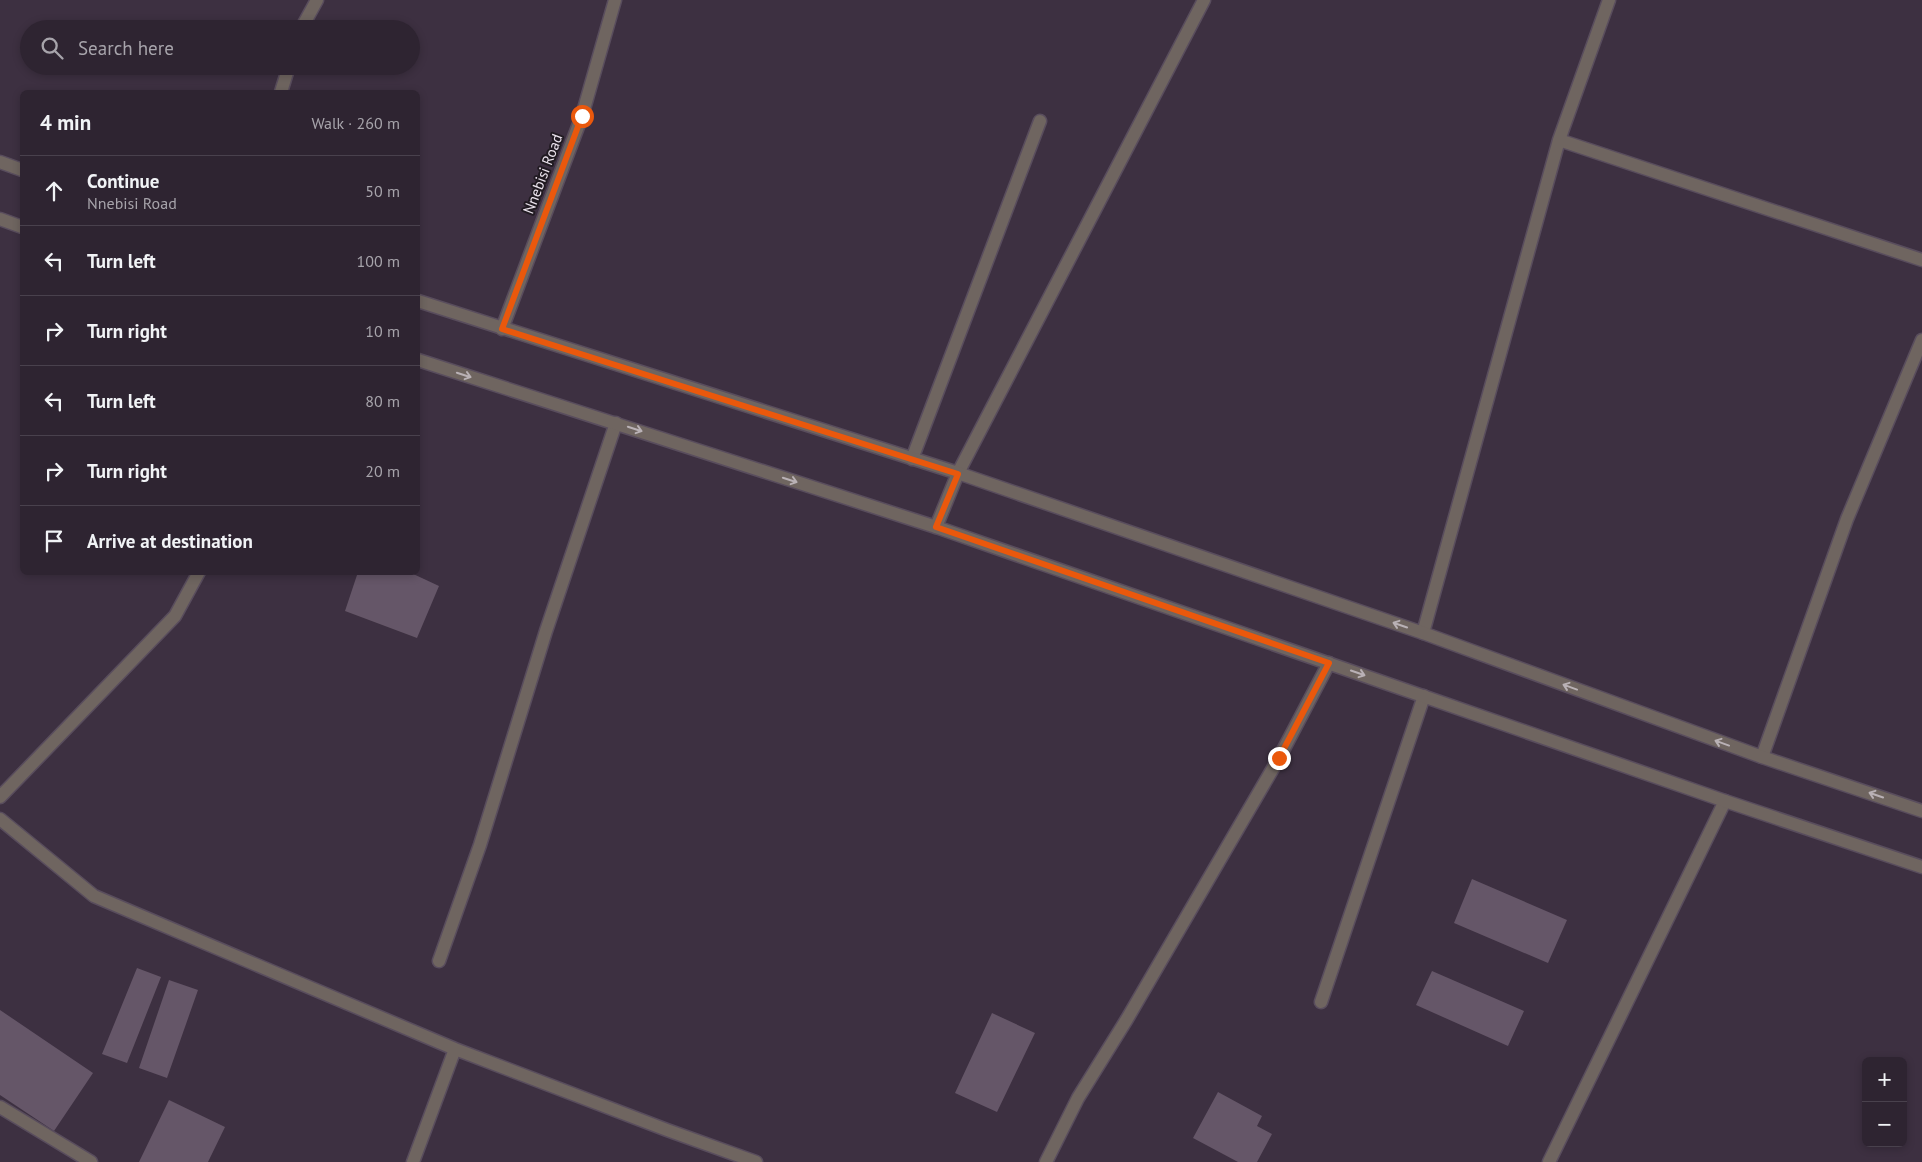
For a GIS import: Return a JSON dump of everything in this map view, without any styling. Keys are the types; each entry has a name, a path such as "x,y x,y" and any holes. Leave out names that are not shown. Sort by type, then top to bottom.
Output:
{"street":[{"path":"306,20 317,0"},
{"name":"Nnebisi Road","path":"502,329 582,116 616,0"},
{"path":"936,527 958,474 1204,0"},
{"path":"1423,633 1559,140 1610,0"},
{"path":"283,90 287,75"},
{"path":"912,459 1040,121"},
{"path":"1559,140 1922,260"},
{"path":"0,162 20,169"},
{"path":"0,219 20,226"},
{"path":"420,302 958,474 1423,633 1762,757 1922,811"},
{"path":"1762,757 1847,519 1922,340"},
{"path":"420,361 936,527 1725,801 1922,867"},
{"path":"440,961 480,845 546,631 616,423"},
{"path":"0,797 175,616 197,575"},
{"path":"1046,1162 1078,1098 1127,1019 1279,758 1329,663"},
{"path":"1321,1002 1424,696"},
{"path":"1549,1162 1725,801"},
{"path":"0,819 94,896 455,1049 756,1162"},
{"path":"414,1162 455,1049"},
{"path":"0,1108 91,1162"}],"building":[{"path":"357,575 415,575 439,586 417,638 345,611"},
{"path":"1472,879 1567,920 1548,963 1454,923"},
{"path":"137,968 161,977 127,1063 102,1054"},
{"path":"1432,971 1524,1011 1508,1046 1416,1005"},
{"path":"169,980 198,990 167,1078 139,1068"},
{"path":"0,1010 93,1073 54,1131 0,1095"},
{"path":"992,1013 1035,1033 997,1112 955,1093"},
{"path":"1218,1092 1262,1116 1257,1126 1272,1134 1257,1162 1238,1162 1193,1138"},
{"path":"169,1100 225,1127 208,1162 139,1162"}],"route":[{"path":"582,116 502,329 958,474 936,527 1329,663 1279,758"}]}
